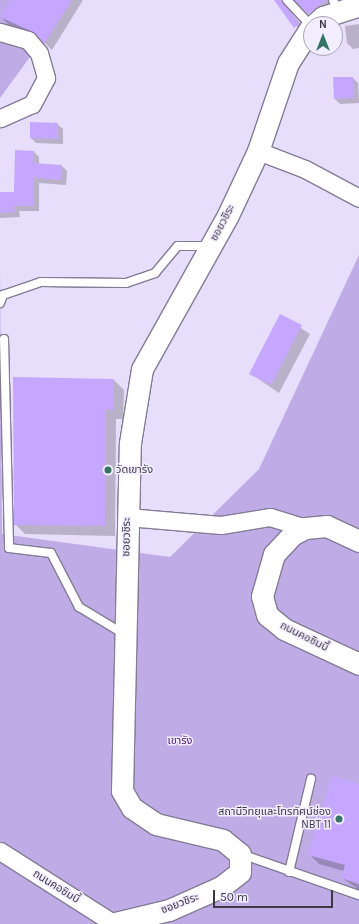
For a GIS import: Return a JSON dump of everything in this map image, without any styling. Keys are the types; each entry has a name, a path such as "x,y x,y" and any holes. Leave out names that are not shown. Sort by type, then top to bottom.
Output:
{"street":[{"path":"324,16 336,6 359,5"},
{"path":"0,32 28,40 39,53 46,78 32,104 0,118"},
{"name":"ซอยวชิระ","path":"111,923 169,910 221,887 240,872 240,854 223,840 156,824 132,808 122,791 127,517 130,443 142,369 210,246 258,151 288,63 303,40"},
{"path":"258,151 305,170 359,198"},
{"path":"127,517 221,525 270,517 305,528"},
{"name":"ถนนคอซิมบี้","path":"359,541 327,526 305,528 292,535 274,554 262,596 267,615 284,630 359,664"},
{"name":"ถนนคอซิมบี้","path":"0,851 111,923"}],"lane":[{"path":"287,0 303,18"},
{"path":"0,303 3,295 41,282 126,284 155,273 178,246 210,246"},
{"path":"4,339 9,548 51,553 79,607 126,635"},
{"path":"289,872 312,779"},
{"path":"240,854 359,895"}],"green space":[{"path":"0,0 16,0 60,16 0,98"},
{"name":"เขารัง","path":"359,255 359,924 0,924 0,262 2,534 170,557 259,469"}],"building":[{"path":"11,0 72,0 44,44 31,31 0,17"},
{"path":"274,0 282,0 299,24 294,28"},
{"path":"294,0 327,0 308,14"},
{"path":"333,77 353,77 354,98 334,99"},
{"path":"30,122 58,123 58,139 30,138"},
{"path":"15,150 34,151 34,163 62,165 61,180 34,178 34,206 14,206 15,212 0,213 0,192 14,192"},
{"path":"280,314 302,325 271,385 249,374"},
{"path":"13,377 114,379 114,410 106,410 105,526 14,525"},
{"name":"สถานีวิทยุและโทรทัศน์ช่อง NBT 11","path":"332,776 359,784 359,884 341,878 345,865 308,855"}],"place":[{"name":"วัดเขารัง","path":"108,470"},
{"name":"สถานีวิทยุและโทรทัศน์ช่อง NBT 11","path":"339,819"}]}
